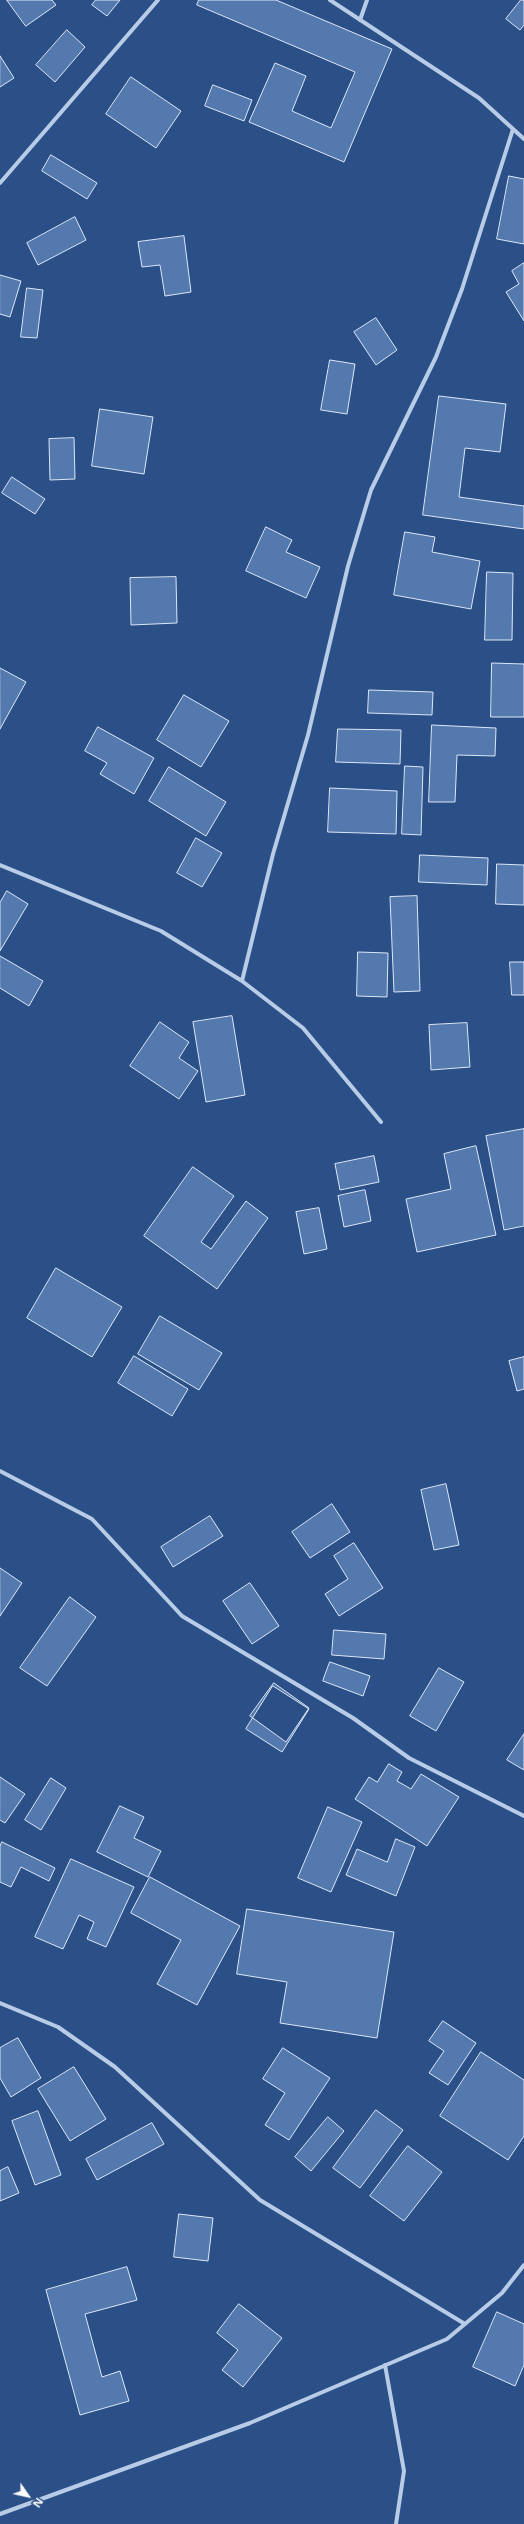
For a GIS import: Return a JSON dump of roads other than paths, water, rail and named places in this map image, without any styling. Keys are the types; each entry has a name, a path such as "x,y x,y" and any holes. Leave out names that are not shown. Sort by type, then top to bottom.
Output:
{"street":[{"path":"0,183 158,0"},
{"path":"330,0 479,98 524,139"},
{"path":"360,20 367,0"},
{"path":"242,981 273,854 308,735 348,566 372,490 441,343 462,289 513,129"},
{"path":"0,864 161,931 242,981 302,1028 381,1122"},
{"path":"0,1471 92,1519 182,1616 353,1718 409,1758 524,1816"},
{"path":"0,2004 58,2027 115,2067 260,2200 465,2324"},
{"path":"0,2514 250,2423 447,2339 502,2293 524,2265"},
{"path":"385,2366 404,2471 396,2524"}]}
